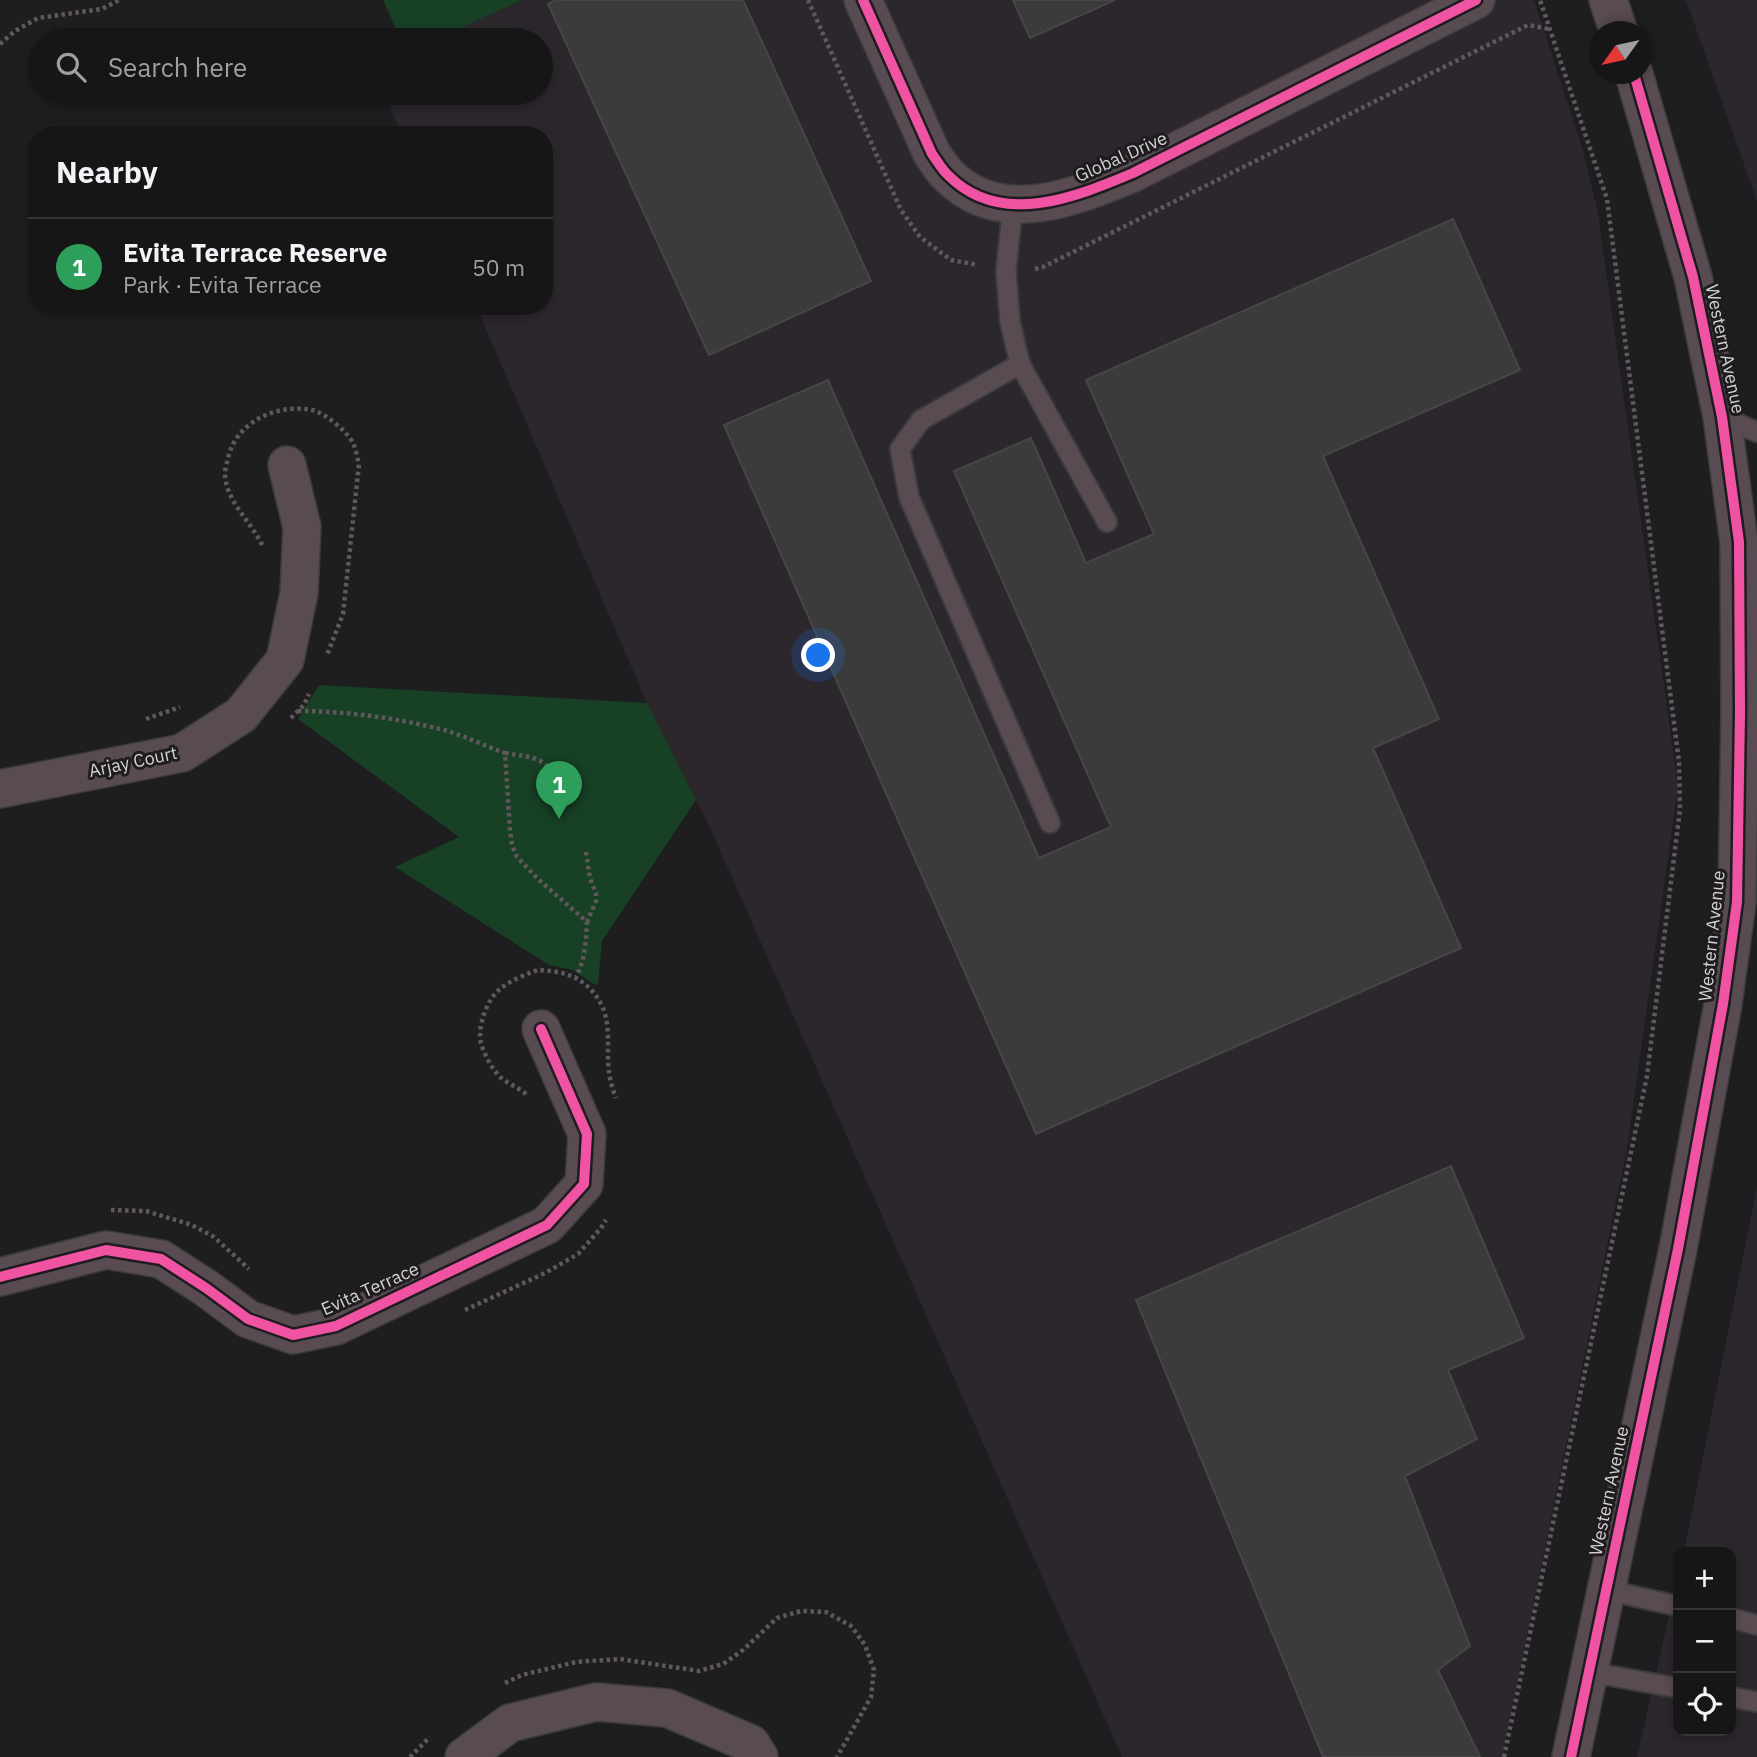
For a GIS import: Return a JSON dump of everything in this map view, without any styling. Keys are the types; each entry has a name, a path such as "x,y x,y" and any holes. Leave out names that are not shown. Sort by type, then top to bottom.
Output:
{"street":[{"name":"Global Drive","path":"863,0 932,155 948,176 967,191 989,200 1013,204 1063,200 1133,173 1476,0"},
{"path":"1608,0 1615,21"},
{"name":"Western Avenue","path":"1571,1757 1709,1089 1737,902 1739,542 1722,417 1693,277 1637,84"},
{"name":"Arjay Court","path":"0,789 182,753 241,715 285,660 299,593 302,527 287,465"},
{"name":"Evita Terrace","path":"0,1277 106,1250 161,1259 248,1320 293,1335 336,1326 547,1225 584,1184 587,1134 541,1029"},
{"path":"464,1757 510,1723 596,1702 667,1708 751,1744 759,1757"}],"lane":[{"path":"1013,204 1006,271 1010,323 1020,364 1107,522"},
{"path":"1020,364 921,420 900,449 909,497 1050,823"},
{"path":"1722,417 1757,432"},
{"path":"1606,1590 1673,1605"},
{"path":"1736,1619 1757,1625"},
{"path":"1589,1672 1673,1687"},
{"path":"1736,1698 1757,1702"}],"path":[{"path":"0,44 15,31 38,18 102,9 119,0"},
{"path":"1504,1757 1647,1076 1680,809 1679,762 1608,199 1540,0"},
{"path":"264,553 261,541 230,495 225,474 229,452 241,431 259,417 285,410 314,410 338,425 353,443 359,464 343,614 325,662"},
{"path":"289,720 304,705 315,684"},
{"path":"135,721 185,705"},
{"path":"298,711 331,711 446,731 505,753 544,762 559,783"},
{"path":"505,753 510,831 517,857 587,922"},
{"path":"576,977 585,949 587,922 596,901 586,852"},
{"path":"529,1096 500,1076 488,1060 481,1041 482,1024 488,1004 499,990 539,970 561,972 576,977 592,989 602,1004 608,1025 609,1075 616,1099"},
{"path":"99,1212 146,1211 192,1225 214,1237 251,1271"},
{"path":"461,1312 545,1273 578,1254 607,1217"}],"shaded area":[{"path":"522,0 1534,0 1582,147 1598,213 1678,786 1627,1149 1502,1757 1122,1757 707,821 647,703 480,315 553,315 553,126 398,126 389,105 553,105 553,28 461,28"},
{"path":"1686,0 1757,0 1757,201"},
{"path":"1757,1186 1757,1757 1637,1757 1673,1598 1673,1736 1736,1736 1736,1547 1685,1547"}],"green space":[{"path":"383,0 522,0 461,28 396,28"},
{"path":"319,685 647,703 696,800 602,941 598,983 595,985 573,970 549,965 395,867 459,837 298,719"}],"building":[{"path":"556,0 743,0 871,281 709,355 548,4"},
{"path":"1013,0 1115,0 1030,38"},
{"path":"1453,219 1520,370 1323,456 1439,719 1373,748 1461,948 1036,1134 724,425 828,380 1039,858 1111,827 954,471 1031,438 1086,563 1154,534 1086,380"},
{"path":"1451,1166 1524,1338 1448,1370 1477,1439 1405,1476 1470,1646 1438,1670 1480,1757 1323,1757 1136,1300"}],"cycle path":[{"path":"863,0 932,154 942,169 969,192 992,201 1015,204 1063,198 1133,173 1476,0"},
{"path":"1571,1757 1678,1249 1723,1004 1737,902 1739,542 1722,417 1693,277 1637,84"},
{"path":"0,1277 106,1250 161,1259 248,1319 293,1335 336,1326 547,1225 584,1184 587,1134 541,1029"}],"place":[{"name":"Evita Terrace Reserve","path":"559,819"}]}
